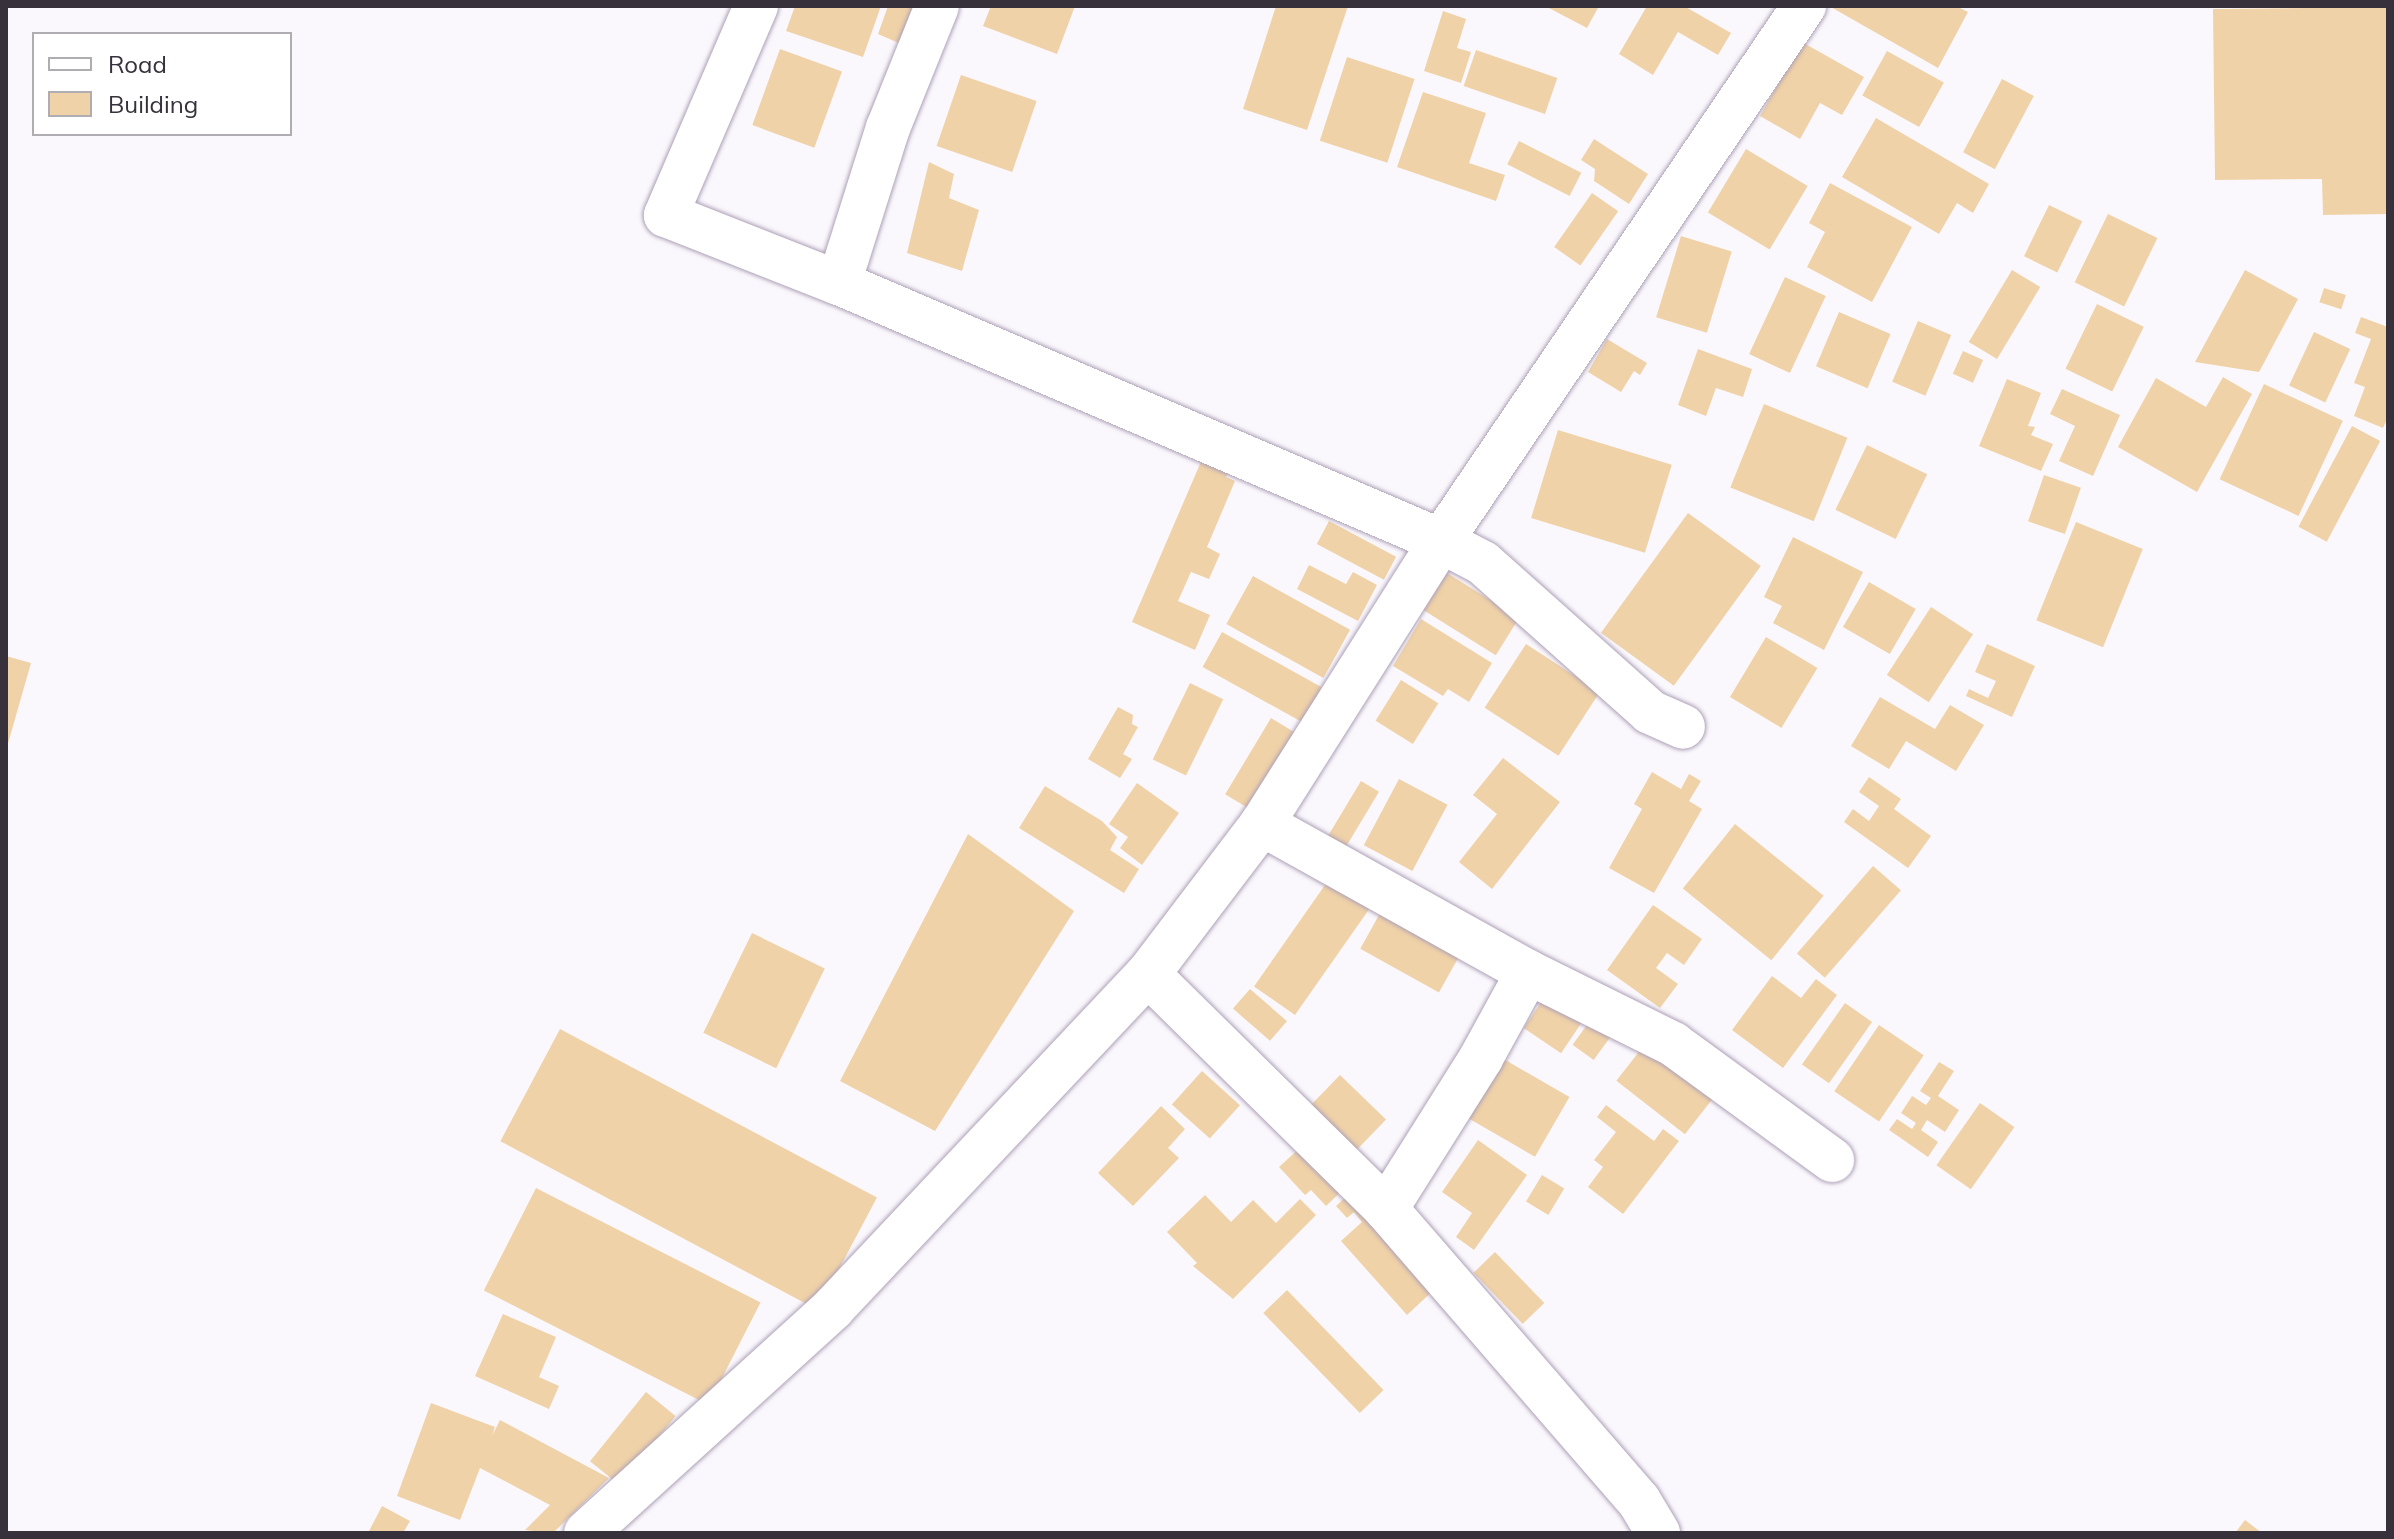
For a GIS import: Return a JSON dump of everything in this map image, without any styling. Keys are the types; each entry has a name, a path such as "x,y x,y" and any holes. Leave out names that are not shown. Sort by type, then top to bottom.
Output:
{"street":[{"path":"756,6 666,215 839,283 1441,541 1483,563 1650,712 1683,727"},
{"path":"839,283 888,128 937,6"},
{"path":"586,1533 833,1308 1148,974 1262,824 1441,541 1804,6"},
{"path":"1262,824 1528,972 1673,1044 1832,1160"},
{"path":"1386,1209 1481,1058 1528,972"},
{"path":"1148,974 1386,1209 1639,1501 1658,1533"}],"building":[{"path":"795,6 881,6 863,57 786,31"},
{"path":"888,6 934,6 917,51 878,34"},
{"path":"991,6 1075,6 1057,54 983,26"},
{"path":"1276,6 1348,6 1307,130 1243,109"},
{"path":"1545,6 1599,6 1587,28"},
{"path":"1647,6 1684,6 1731,33 1718,55 1678,32 1653,75 1619,54"},
{"path":"1829,6 1956,6 1968,12 1938,68"},
{"path":"2388,7 2388,214 2323,215 2322,179 2215,180 2213,9"},
{"path":"1443,11 1466,19 1457,48 1471,52 1461,83 1424,71"},
{"path":"1802,42 1864,77 1842,115 1820,103 1800,139 1760,116"},
{"path":"780,49 842,72 814,148 752,125"},
{"path":"1476,50 1557,78 1545,114 1464,86"},
{"path":"1887,51 1944,83 1919,127 1862,96"},
{"path":"1347,57 1415,79 1387,163 1320,141"},
{"path":"961,75 1037,101 1012,172 937,146"},
{"path":"2002,79 2034,96 1995,169 1963,152"},
{"path":"1423,92 1486,113 1469,163 1505,175 1496,201 1397,167"},
{"path":"1876,118 1989,184 1973,213 1957,203 1939,234 1842,177"},
{"path":"1594,139 1648,174 1629,204 1594,181 1595,169 1581,160"},
{"path":"1519,141 1581,173 1570,196 1507,164"},
{"path":"1746,149 1808,186 1770,250 1708,212"},
{"path":"929,162 954,174 949,198 979,210 962,271 907,253"},
{"path":"1830,183 1912,227 1872,302 1807,267 1825,232 1809,223"},
{"path":"1592,193 1618,211 1580,265 1554,247"},
{"path":"2049,205 2082,221 2057,272 2024,256"},
{"path":"2108,214 2157,238 2124,306 2075,282"},
{"path":"1681,236 1732,251 1707,333 1656,317"},
{"path":"2012,270 2040,287 1997,359 1969,342"},
{"path":"2245,270 2298,299 2259,372 2195,362"},
{"path":"1785,277 1826,296 1790,373 1749,354"},
{"path":"2324,288 2346,295 2341,309 2319,302"},
{"path":"2097,304 2144,327 2112,392 2065,369"},
{"path":"1839,312 1891,334 1867,388 1816,366"},
{"path":"2361,317 2388,327 2388,417 2383,428 2354,416 2365,387 2354,383 2371,339 2355,333"},
{"path":"1918,321 1951,335 1925,396 1892,382"},
{"path":"2314,332 2350,349 2325,402 2289,385"},
{"path":"1607,339 1647,363 1640,375 1634,371 1621,392 1588,372"},
{"path":"1698,349 1752,369 1743,397 1716,388 1706,416 1678,405"},
{"path":"1963,351 1983,360 1973,383 1953,374"},
{"path":"2223,377 2252,394 2197,492 2118,447 2156,378 2206,407"},
{"path":"2007,379 2041,393 2028,426 2035,427 2031,435 2053,444 2041,471 1979,446"},
{"path":"2264,384 2343,421 2298,516 2220,479"},
{"path":"2062,389 2120,415 2093,476 2059,461 2075,426 2050,414"},
{"path":"1764,404 1847,438 1814,521 1730,487"},
{"path":"2352,426 2380,441 2327,542 2298,527"},
{"path":"1558,430 1672,465 1645,553 1531,518"},
{"path":"1867,445 1927,474 1896,539 1835,510"},
{"path":"1203,457 1230,468 1226,477 1235,481 1207,547 1220,554 1209,579 1191,572 1178,601 1210,615 1195,650 1132,622"},
{"path":"2044,475 2081,488 2065,534 2028,521"},
{"path":"1688,513 1761,566 1674,686 1601,633"},
{"path":"1329,521 1396,557 1384,580 1317,544"},
{"path":"2076,522 2143,549 2103,647 2036,620"},
{"path":"1793,537 1863,572 1824,650 1773,623 1782,606 1764,597"},
{"path":"1309,565 1346,584 1353,572 1377,585 1358,621 1297,589"},
{"path":"1447,573 1519,618 1496,655 1424,610"},
{"path":"1253,576 1350,630 1323,678 1226,624"},
{"path":"1869,582 1916,609 1890,654 1843,627"},
{"path":"1931,607 1973,634 1929,702 1887,675"},
{"path":"1421,619 1492,663 1469,702 1448,689 1443,696 1393,666"},
{"path":"1222,632 1322,687 1302,722 1203,667"},
{"path":"1766,637 1817,668 1781,728 1730,697"},
{"path":"1526,644 1600,692 1558,756 1485,708"},
{"path":"1987,644 2035,666 2012,717 1966,696 1969,689 1988,698 1996,681 1975,672"},
{"path":"6,656 31,663 7,747 6,747"},
{"path":"1401,680 1438,703 1413,744 1376,721"},
{"path":"1190,683 1223,699 1186,776 1153,759"},
{"path":"1880,697 1935,729 1950,705 1984,725 1956,771 1906,741 1889,769 1851,746"},
{"path":"1118,707 1133,715 1132,724 1138,727 1123,754 1132,759 1120,778 1088,759"},
{"path":"1271,718 1296,733 1250,809 1225,794"},
{"path":"1503,758 1560,802 1492,889 1459,862 1497,814 1473,795"},
{"path":"1652,772 1681,789 1689,774 1701,781 1689,801 1702,809 1654,893 1609,868 1642,809 1634,804"},
{"path":"1869,777 1901,799 1894,809 1931,836 1908,868 1844,822 1853,809 1869,821 1879,806 1859,792"},
{"path":"1399,779 1448,805 1412,871 1364,845"},
{"path":"1361,781 1379,792 1346,848 1328,837"},
{"path":"1137,783 1179,813 1142,865 1120,848 1128,837 1109,824"},
{"path":"1045,786 1102,821 1117,837 1110,850 1139,869 1124,893 1019,828"},
{"path":"1735,824 1824,896 1771,960 1683,889"},
{"path":"968,834 1074,911 935,1131 840,1081"},
{"path":"1873,866 1901,890 1825,978 1797,954"},
{"path":"1332,875 1373,904 1295,1015 1254,986"},
{"path":"1653,905 1702,939 1684,965 1667,953 1656,968 1678,984 1660,1008 1607,970"},
{"path":"1384,906 1463,950 1439,992 1360,949"},
{"path":"752,933 825,969 776,1068 703,1033"},
{"path":"1772,976 1801,998 1816,979 1837,995 1783,1068 1732,1030"},
{"path":"1250,989 1287,1021 1270,1041 1233,1009"},
{"path":"1550,989 1587,1014 1561,1053 1524,1028"},
{"path":"1845,1003 1872,1022 1829,1083 1802,1064"},
{"path":"1592,1018 1613,1033 1594,1060 1573,1045"},
{"path":"1879,1025 1924,1055 1879,1122 1834,1091"},
{"path":"560,1029 877,1198 817,1310 500,1141"},
{"path":"1649,1039 1718,1093 1685,1134 1616,1081"},
{"path":"1495,1054 1569,1097 1535,1157 1460,1114"},
{"path":"1939,1062 1954,1071 1938,1096 1959,1110 1945,1132 1927,1120 1921,1130 1938,1142 1928,1157 1889,1130 1897,1119 1912,1129 1916,1123 1901,1113 1912,1096 1926,1105 1931,1098 1920,1091"},
{"path":"1202,1071 1240,1105 1210,1139 1172,1104"},
{"path":"1340,1075 1386,1119 1353,1154 1307,1110"},
{"path":"1980,1103 2014,1127 1971,1189 1936,1165"},
{"path":"1606,1105 1654,1141 1663,1129 1679,1141 1623,1214 1588,1187 1603,1167 1594,1160 1616,1132 1597,1117"},
{"path":"1161,1106 1185,1129 1168,1148 1179,1158 1133,1206 1098,1173"},
{"path":"1478,1140 1527,1175 1474,1250 1456,1237 1472,1213 1442,1192"},
{"path":"1302,1146 1347,1186 1326,1206 1311,1190 1305,1195 1279,1167"},
{"path":"1542,1175 1564,1188 1548,1215 1526,1202"},
{"path":"536,1188 761,1302 708,1405 484,1290"},
{"path":"1350,1193 1436,1288 1407,1315 1341,1241 1362,1222 1354,1212 1347,1218 1336,1206"},
{"path":"1205,1195 1231,1222 1253,1200 1276,1223 1300,1199 1316,1215 1233,1299 1193,1266 1197,1263 1167,1232"},
{"path":"1495,1252 1544,1303 1523,1324 1473,1273"},
{"path":"1287,1290 1384,1390 1360,1413 1263,1313"},
{"path":"503,1314 556,1337 539,1377 559,1386 549,1409 475,1376"},
{"path":"646,1392 676,1416 620,1485 590,1461"},
{"path":"431,1403 495,1427 492,1436 500,1420 609,1478 553,1533 525,1530 550,1505 480,1468 460,1520 397,1496"},
{"path":"382,1506 410,1521 403,1533 368,1533"},
{"path":"2245,1520 2262,1533 2235,1533"}]}
